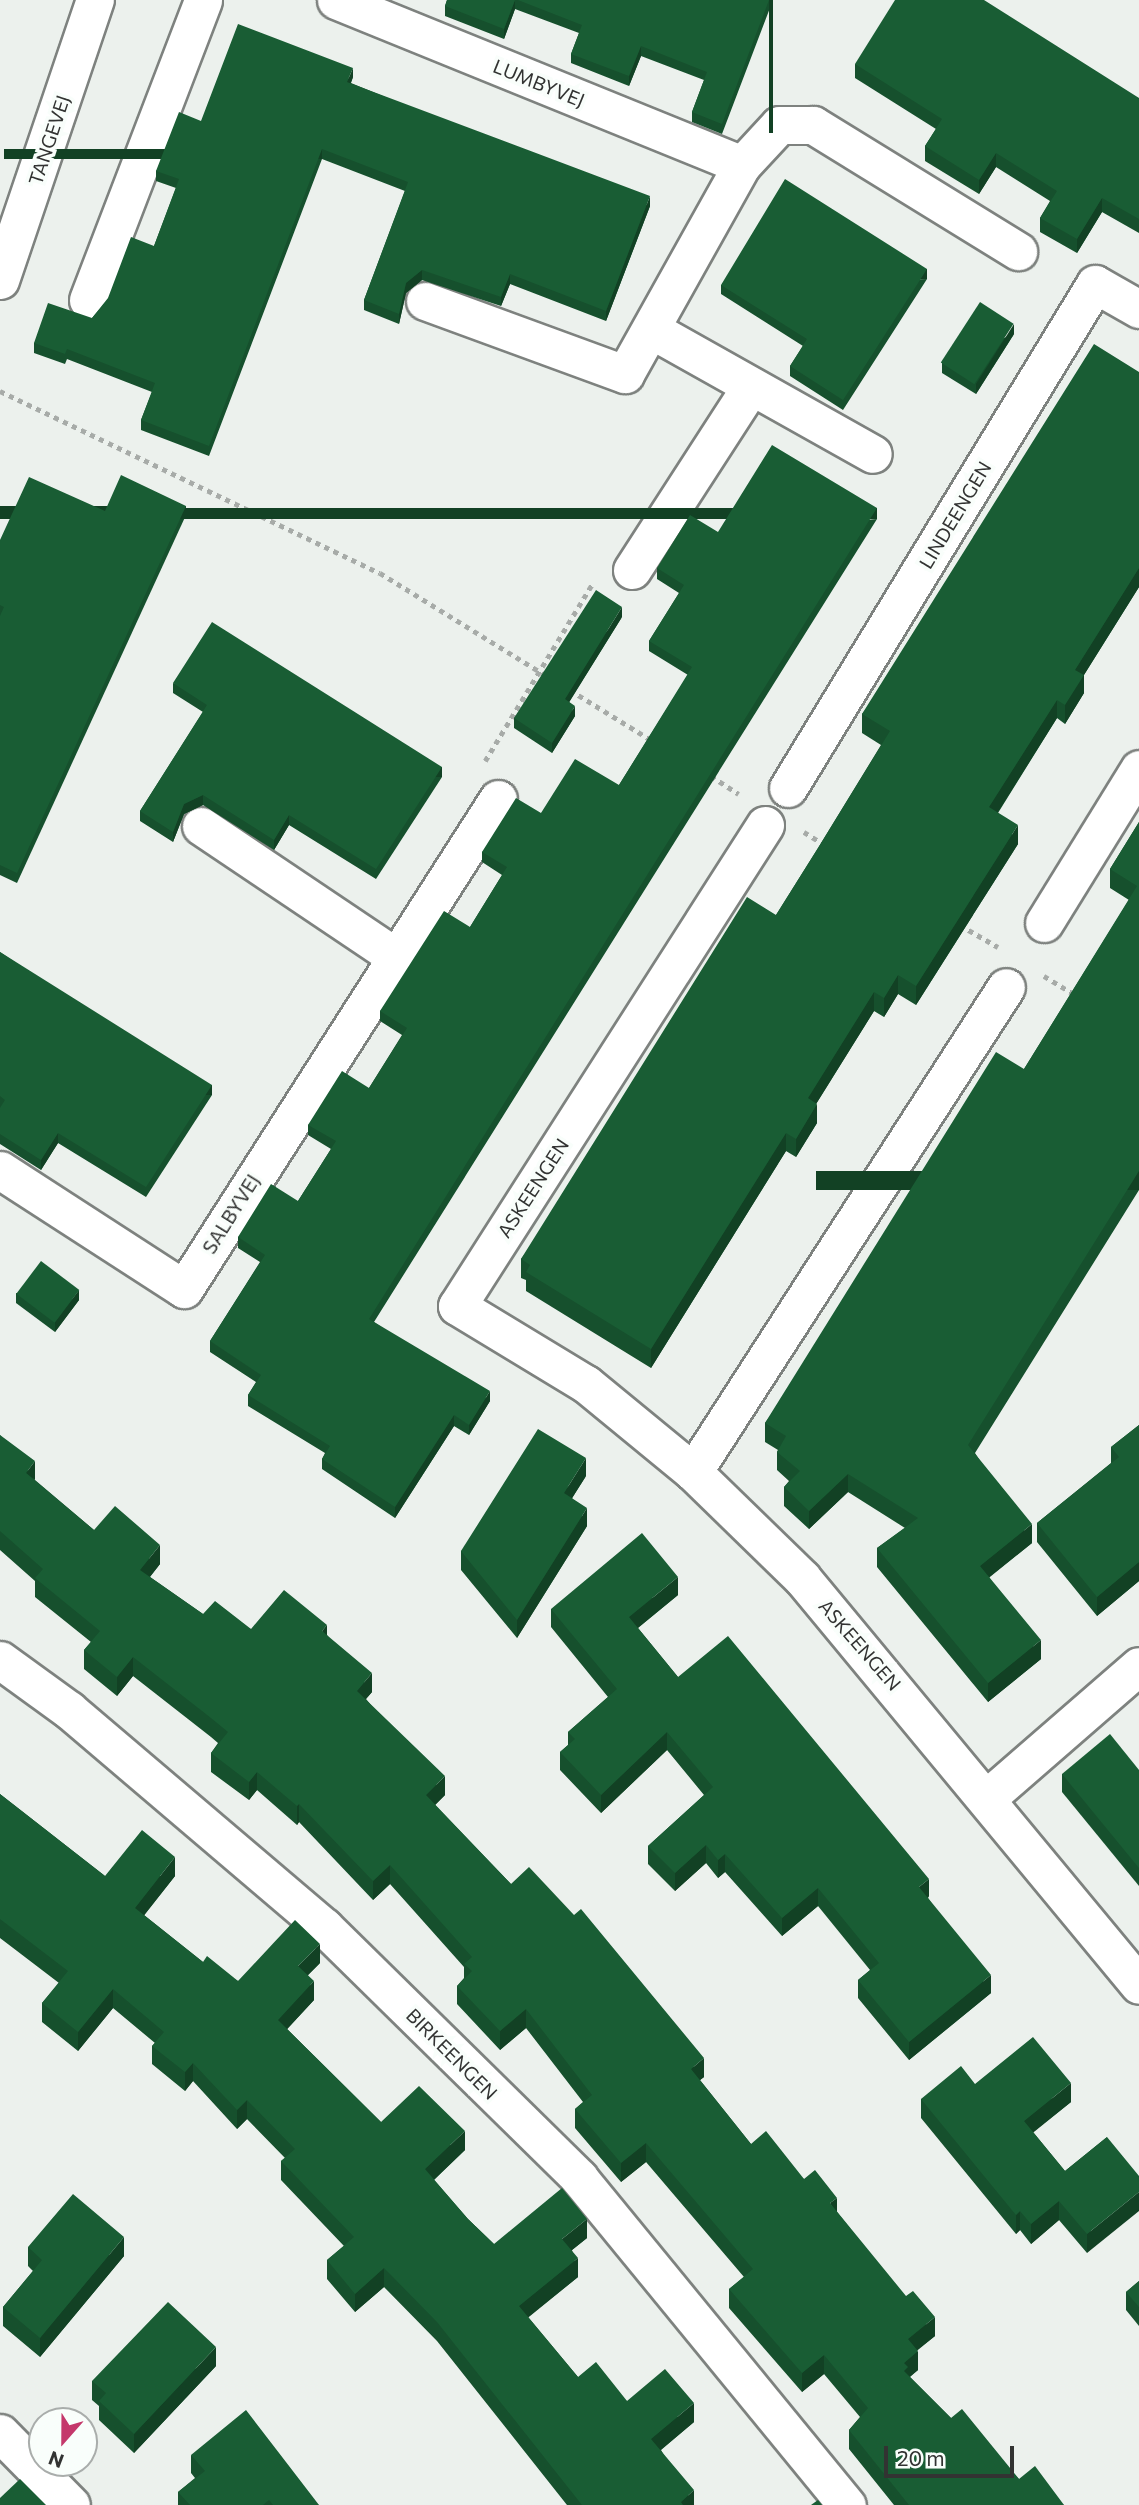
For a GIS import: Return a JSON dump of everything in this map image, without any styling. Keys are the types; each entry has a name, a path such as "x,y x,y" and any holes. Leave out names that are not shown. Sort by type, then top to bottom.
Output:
{"street":[{"name":"TANGEVEJ","path":"0,280 95,0"},
{"path":"88,300 203,0"},
{"name":"LUMBYVEJ","path":"336,0 741,165"},
{"path":"425,301 625,373 652,330 741,165 779,125 813,125 1018,251"},
{"name":"LINDEENGEN","path":"788,788 1095,284 1139,309"},
{"path":"652,330 873,454"},
{"path":"632,570 751,386"},
{"path":"1044,923 1139,769"},
{"name":"SALBYVEJ","path":"0,1170 184,1289 393,955 497,800"},
{"name":"ASKEENGEN","path":"770,818 457,1306 586,1384 694,1472 802,1578 987,1798 1139,1985"},
{"path":"201,826 393,955"},
{"path":"694,1472 1017,970"},
{"name":"BIRKEENGEN","path":"0,1660 69,1710 324,1927 579,2178 847,2505"},
{"path":"987,1798 1139,1666"},
{"path":"0,2433 71,2505"}],"path":[{"path":"0,391 380,573 550,678"},
{"path":"497,800 485,761 598,574 632,570"},
{"path":"562,685 655,742"},
{"path":"702,771 770,818 832,849"},
{"path":"951,920 1017,970 1081,998"}],"building":[{"path":"447,0 515,0 504,29 445,6"},
{"path":"518,0 769,0 722,124 692,112 707,72 641,46 629,76 571,54 582,25"},
{"path":"895,0 984,0 1139,98 1139,219 1102,198 1077,239 1040,218 1057,191 996,153 979,180 925,146 942,119 855,64"},
{"path":"238,24 353,68 347,82 650,196 606,311 510,274 501,297 422,270 406,283 399,314 364,300 408,182 322,149 209,446 141,420 155,383 67,349 65,354 34,343 48,303 92,318 108,298 131,237 154,246 179,179 156,171 179,112 201,121"},
{"path":"785,179 927,269 843,400 790,366 807,339 721,285"},
{"path":"980,302 1014,324 974,384 941,362"},
{"path":"1094,344 1139,372 1139,568 1075,670 1084,675 1065,705 1057,700 989,807 1018,825 916,986 898,975 884,998 874,992 808,1098 817,1104 796,1139 786,1133 651,1349 526,1272 530,1265 521,1259 747,897 776,915 818,848 890,731 862,714"},
{"path":"772,445 877,508 369,1319 490,1391 469,1425 454,1415 395,1507 322,1459 330,1446 248,1395 261,1375 210,1341 265,1255 238,1237 271,1184 298,1201 336,1141 308,1125 342,1071 369,1088 407,1028 380,1011 444,911 470,927 507,867 482,852 516,798 541,813 575,759 619,785 692,667 649,641 684,585 657,568 690,515 718,532"},
{"path":"121,475 186,506 17,873 0,865 0,616 4,607 0,605 0,540 29,477 105,511"},
{"path":"596,590 622,607 565,699 575,706 552,743 514,718"},
{"path":"212,622 442,767 376,869 289,815 274,840 203,795 184,804 173,832 140,811 207,705 173,683"},
{"path":"1139,822 1139,1171 968,1445 1032,1524 980,1566 1041,1640 988,1683 877,1548 918,1518 848,1474 809,1511 784,1487 800,1471 777,1452 786,1436 765,1423 996,1052 1024,1069 1137,886 1110,869"},
{"path":"0,952 212,1085 146,1187 58,1133 41,1160 0,1134 0,1108 5,1100 0,1096"},
{"path":"41,1261 79,1290 55,1323 16,1294"},
{"path":"1139,1425 1139,1562 1097,1597 1037,1523 1119,1457 1111,1447"},
{"path":"538,1429 586,1458 564,1493 587,1508 517,1620 461,1551"},
{"path":"0,1435 35,1461 26,1473 94,1530 115,1506 160,1545 140,1570 203,1614 215,1601 251,1629 284,1590 327,1625 322,1631 372,1673 357,1691 445,1776 426,1795 511,1884 529,1867 574,1915 581,1909 704,2058 691,2069 751,2144 766,2131 804,2179 815,2170 837,2198 830,2203 906,2296 913,2291 935,2317 908,2339 918,2351 904,2363 908,2367 904,2371 951,2418 962,2409 1019,2479 1035,2466 1064,2505 909,2505 849,2430 868,2408 824,2355 802,2373 729,2289 753,2269 646,2143 621,2163 575,2109 592,2095 526,2009 500,2031 457,1986 472,1971 464,1964 472,1957 390,1865 373,1881 299,1804 297,1806 257,1772 249,1782 211,1753 228,1732 211,1718 133,1657 117,1677 84,1650 100,1631 35,1578 43,1569 0,1531"},
{"path":"642,1533 678,1577 629,1617 678,1677 728,1636 929,1879 919,1887 991,1975 909,2042 858,1980 879,1963 818,1888 782,1918 725,1854 718,1860 706,1845 675,1873 648,1846 713,1787 667,1732 601,1795 560,1752 575,1739 568,1732 617,1689 551,1609"},
{"path":"1110,1734 1139,1770 1139,1868 1062,1774"},
{"path":"0,1794 105,1876 142,1830 175,1857 135,1908 203,1962 207,1956 238,1981 295,1920 320,1944 298,1966 314,1981 278,2020 381,2122 419,2086 465,2131 425,2169 468,2219 494,2244 562,2188 587,2219 562,2239 578,2258 519,2306 578,2377 596,2362 627,2401 665,2369 694,2403 651,2439 694,2490 681,2502 683,2505 582,2505 437,2322 384,2268 355,2294 327,2260 354,2237 281,2161 295,2149 247,2100 237,2110 193,2063 185,2072 152,2046 164,2032 113,1989 78,2032 42,2003 68,1971 0,1919"},
{"path":"1033,2037 1071,2083 1024,2121 1065,2171 1107,2137 1139,2176 1139,2192 1087,2234 1059,2201 1031,2224 1020,2211 1016,2215 921,2099 961,2066 975,2084"},
{"path":"73,2194 124,2237 40,2338 3,2307 42,2260 28,2247"},
{"path":"1139,2281 1139,2307 1126,2292"},
{"path":"168,2302 216,2347 134,2434 99,2401 106,2393 92,2381"},
{"path":"246,2410 319,2505 273,2505 269,2500 263,2505 190,2505 178,2492 205,2471 191,2455"},
{"path":"20,2479 46,2505 0,2505 0,2498"}]}
